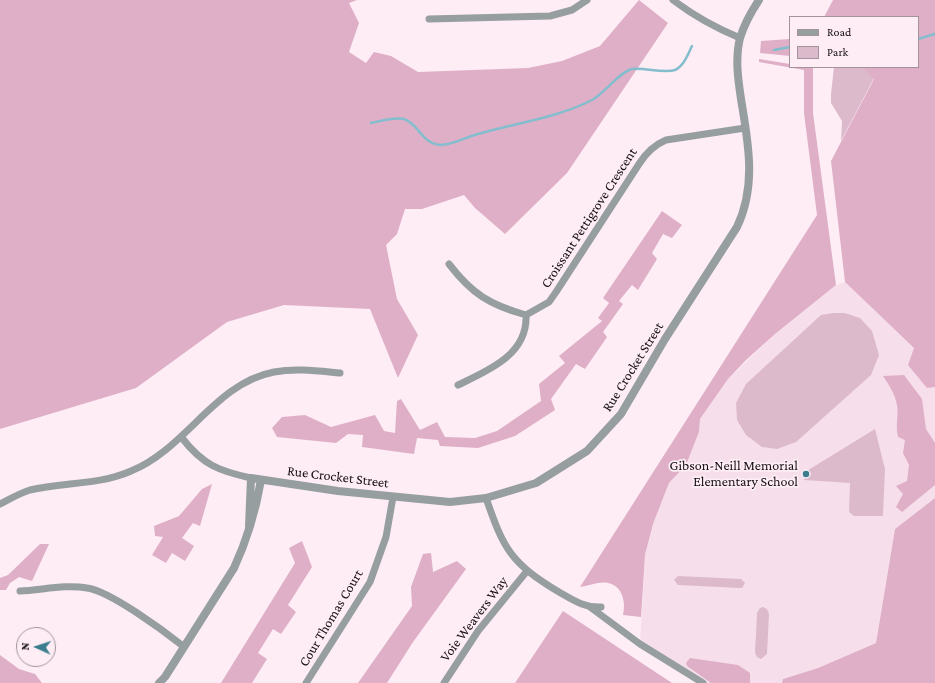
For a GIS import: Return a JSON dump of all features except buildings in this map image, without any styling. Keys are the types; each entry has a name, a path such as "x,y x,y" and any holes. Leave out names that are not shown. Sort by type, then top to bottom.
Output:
{"street":[{"path":"429,19 550,16 572,10 587,0"},
{"path":"673,0 693,15 716,28 740,38"},
{"name":"Rue Crocket Street","path":"182,438 192,451 211,466 224,472 261,480 393,497 450,502 486,498 536,483 588,451 621,414 665,339 737,226 743,213 748,196 750,171 738,79 737,57 740,38 750,14 759,0"},
{"name":"Croissant Pettigrove Crescent","path":"526,315 549,302 642,159 656,144 666,140 745,128"},
{"path":"449,264 466,285 479,295 498,306 526,315 524,331 518,345 510,355 500,364 458,385"},
{"path":"0,504 28,491 111,478 128,473 156,458 182,438 232,390 253,378 272,372 292,370 340,373"},
{"path":"249,526 251,478"},
{"path":"162,681 234,568 243,549 258,498 261,480"},
{"name":"Cour Thomas Court","path":"306,683 370,582 386,537 393,497"},
{"path":"486,498 495,526 507,548 517,562 527,571 574,601 590,607 640,644 703,683"},
{"name":"Voie Weavers Way","path":"444,683 478,631 527,571"},
{"path":"20,591 78,587 97,590 114,599 183,646"},
{"path":"590,607 601,607"}],"shaded area":[{"path":"0,0 357,0 349,3 359,23 349,52 366,63 374,52 391,56 418,72 528,68 562,61 600,46 639,0 668,23 567,173 505,234 475,208 464,195 422,209 405,209 397,234 386,245 397,299 418,335 398,378 370,309 284,305 227,322 136,388 0,429"},
{"path":"833,0 935,0 935,387 927,388 908,365 914,348 845,282 831,161 874,79 862,68 919,68 919,16 825,16"},
{"path":"789,39 789,56 760,53 761,41"},
{"path":"759,59 789,64 789,67 759,62"},
{"path":"793,68 813,68 813,113 836,285 775,334 746,360 728,379 700,419 699,432 686,465 669,483 653,524 645,555 641,617 623,615 624,600 620,591 613,585 601,583 580,587 817,215 804,113 804,70"},
{"path":"662,211 682,225 672,238 663,234 652,253 657,259 638,290 632,285 619,301 623,304 603,332 607,337 585,369 576,364 551,399 555,410 515,436 478,448 440,446 438,440 417,438 414,454 362,447 363,435 348,434 336,443 277,437 272,428 282,417 305,415 331,427 375,415 384,431 395,433 397,401 401,399 420,430 437,422 445,437 475,438 497,431 541,401 539,384 565,363 559,356 602,321 598,318 609,303 603,298"},
{"name":"Gibson-Neill Memorial Elementary School","path":"845,282 914,348 927,388 935,387 935,498 895,529 876,643 818,668 783,679 782,683 703,683 640,644 645,555 653,524 669,483 686,465 699,432 700,419 728,379 775,334 836,285"},
{"path":"904,375 922,399 926,429 935,443 935,485 902,512 896,507 903,494 896,486 907,481 909,465 903,453 905,440 898,437 896,401 892,390 883,376"},
{"path":"212,484 200,526 193,523 182,538 194,546 185,561 172,553 166,563 152,555 163,537 155,536 154,526 179,516 202,489"},
{"path":"935,498 935,683 782,683 783,679 818,668 876,643 895,529"},
{"path":"302,541 312,567 288,605 296,612 281,634 273,629 258,653 267,659 252,683 221,683 295,563 289,548"},
{"path":"40,544 49,544 32,581 19,577 10,583 6,590 0,590 0,578 8,575"},
{"path":"431,553 433,572 457,561 466,569 413,642 387,683 358,683 412,606 411,587 423,554"},
{"path":"563,611 672,683 515,683"},
{"path":"0,655 19,669 35,674 42,683 0,683"},
{"path":"690,658 738,665 750,673 750,683 711,683 687,666 686,663"}],"green space":[{"path":"834,68 862,68 874,78 841,141 842,121 831,103"},
{"path":"845,313 860,318 872,331 879,355 871,375 796,442 777,449 762,447 746,435 737,420 736,403 746,384 821,315"},
{"path":"875,429 885,469 883,516 854,516 849,512 850,483 804,480 805,472"},
{"path":"678,576 741,579 745,583 742,588 678,585 674,580"},
{"path":"763,607 767,609 769,614 767,654 761,659 757,657 755,653 757,613 760,608"}],"waterway":[{"path":"919,39 935,34"},
{"path":"371,123 392,119 404,119 409,121 428,141 440,145 450,144 478,134 550,116 579,106 597,97 622,74 632,69 665,71 675,70 683,63 692,46"},
{"path":"774,50 789,47"}],"place":[{"name":"Gibson-Neill Memorial Elementary School","path":"806,474"}]}
